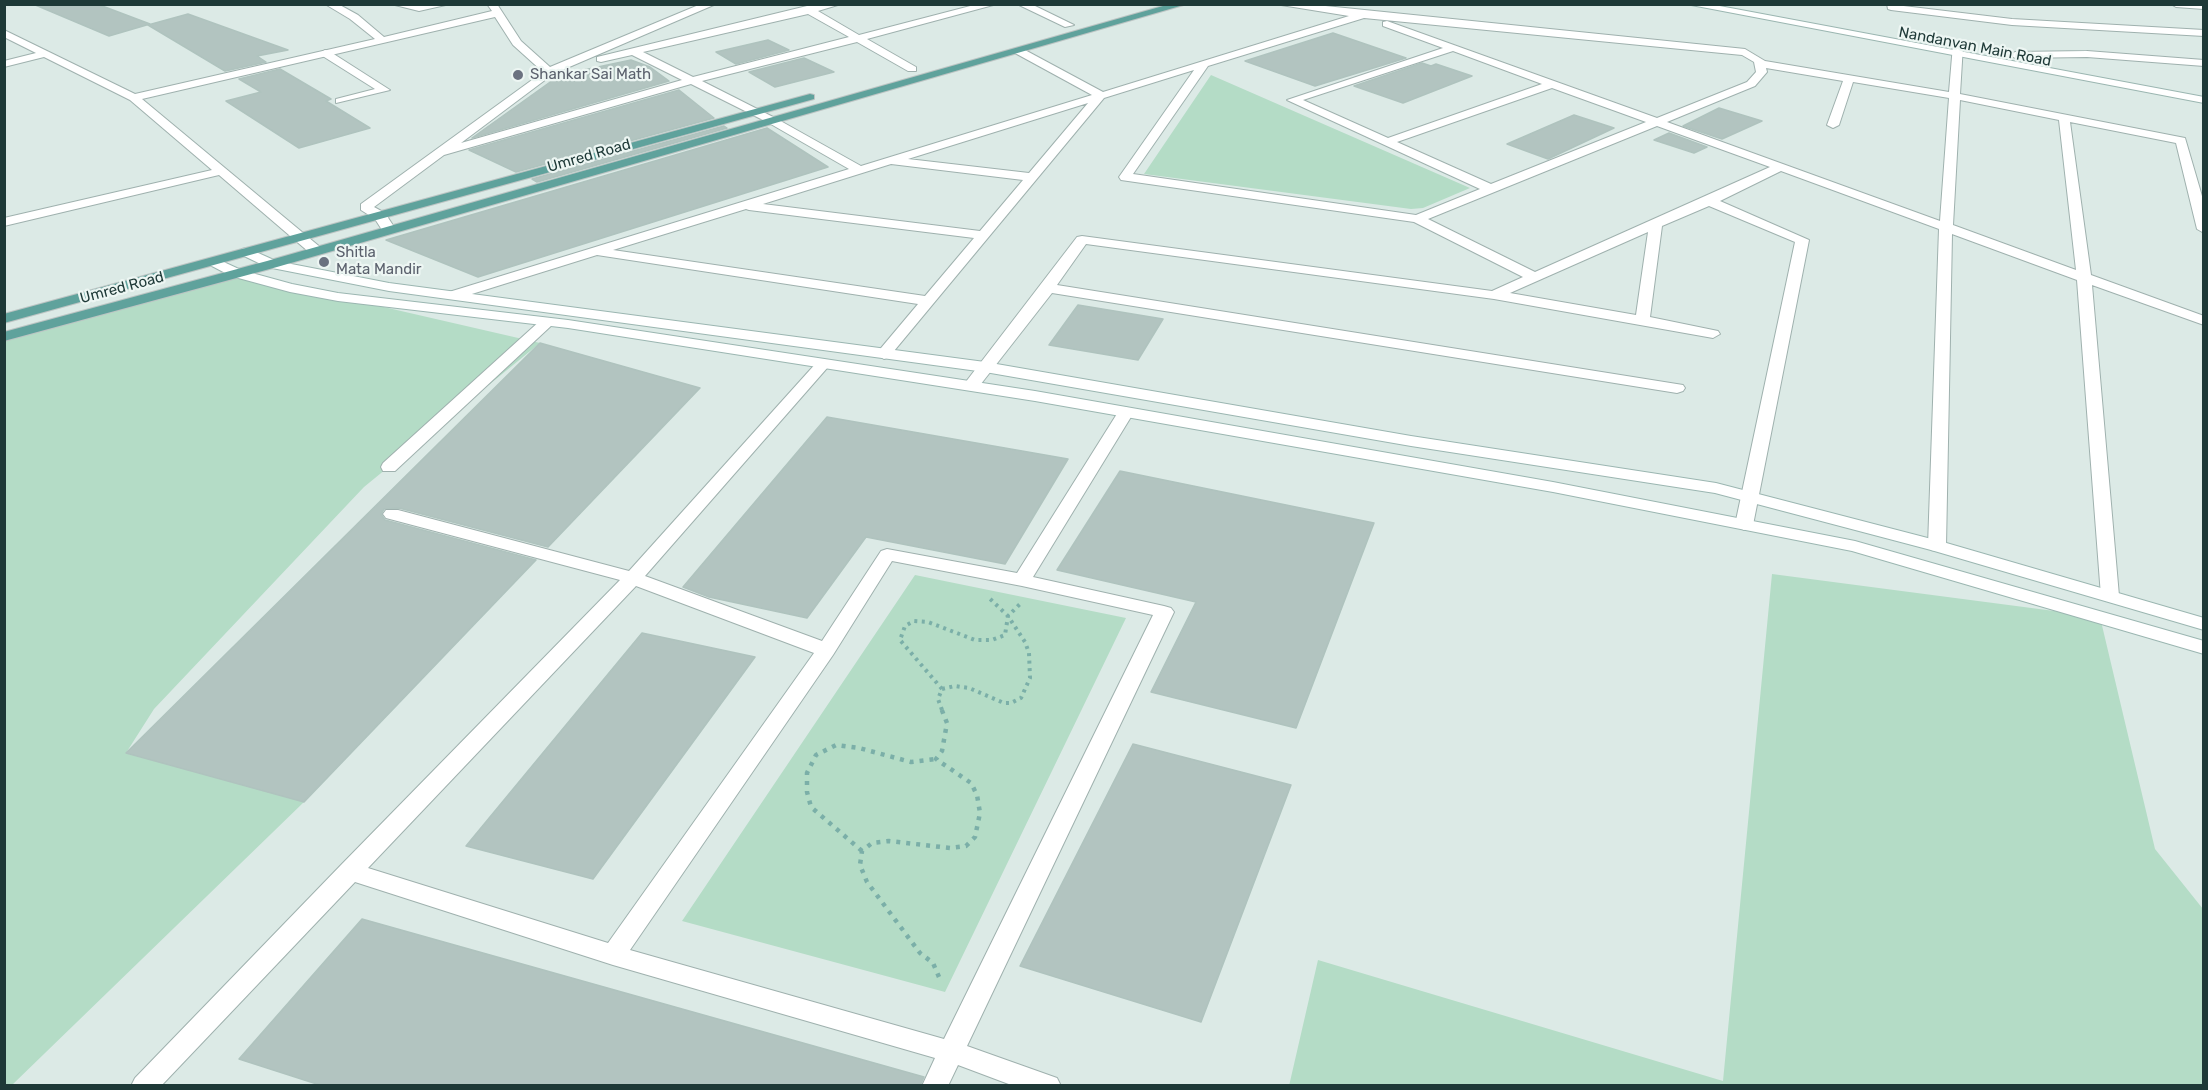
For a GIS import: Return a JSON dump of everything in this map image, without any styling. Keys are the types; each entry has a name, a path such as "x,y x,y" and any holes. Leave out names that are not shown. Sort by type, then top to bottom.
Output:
{"main road":[{"path":"4,319 1145,4"},
{"name":"Umred Road","path":"4,337 272,264 1182,4"},
{"path":"506,181 520,193"}],"street":[{"path":"330,4 368,27 381,40"},
{"path":"396,4 419,8 445,4"},
{"path":"389,230 380,216 366,207 549,72 711,4"},
{"path":"797,4 912,69"},
{"path":"549,72 836,4"},
{"path":"435,154 694,80 862,40 992,4"},
{"path":"1022,4 1069,25"},
{"path":"1280,4 1363,15 1745,52 1762,64 1955,96 2181,141 2204,229"},
{"path":"1691,4 1958,49 2204,100"},
{"name":"Nandanvan Main Road","path":"1745,4 1958,49 2015,56 2204,94"},
{"path":"1892,4 1891,7 2012,22 2204,33"},
{"path":"2176,4 2202,6"},
{"path":"134,99 325,54 495,9 517,43 549,72"},
{"path":"454,295 885,160 1363,15 2204,321"},
{"path":"4,33 134,99 315,250"},
{"path":"1453,48 1293,100 1491,189"},
{"path":"1937,546 1946,228 1958,49"},
{"path":"1019,51 1101,94"},
{"path":"634,52 756,112 858,169"},
{"path":"4,64 45,54"},
{"path":"325,54 384,90 340,101"},
{"path":"2015,56 2087,54 2204,63"},
{"path":"1205,63 1125,177 1417,219 1534,277"},
{"path":"1417,219 1751,84 1762,72 1762,64"},
{"path":"1833,125 1849,78"},
{"path":"1387,142 1553,84"},
{"path":"884,354 1101,94"},
{"path":"2064,117 2084,277 2110,596"},
{"path":"885,160 1032,177"},
{"path":"1494,295 1709,201 1780,167"},
{"path":"4,222 222,171"},
{"path":"1709,201 1802,240 1752,497 1744,525"},
{"path":"743,205 982,235"},
{"path":"1642,320 1656,224"},
{"path":"971,387 1082,240 1494,295 1713,334"},
{"path":"247,252 272,264 389,287 985,367 1411,441 1716,488 1937,546 2204,624"},
{"path":"596,252 927,301"},
{"path":"215,262 236,273 290,288 338,297 547,322 1126,412 1531,483 1856,546 2204,648"},
{"path":"1048,288 1677,388"},
{"path":"389,467 547,322"},
{"path":"144,1086 633,578 823,364"},
{"path":"1022,591 1126,412"},
{"path":"392,514 633,578 826,650"},
{"path":"613,955 826,650 887,555 1022,591 1164,612 935,1086"},
{"path":"349,871 613,955 951,1052 1048,1086"}],"path":[{"path":"942,689 900,640 905,626 914,621 928,622 975,640 992,640 1005,635 1008,616 1022,591"},
{"path":"942,689 955,686 969,688 1004,703 1021,698 1029,678 1029,653 1025,642 1008,616 984,593"},
{"path":"936,759 942,751 947,723 938,699 942,689"},
{"path":"862,851 827,824 811,807 807,792 807,773 816,754 836,745 860,748 911,762 936,759 957,771 971,783 977,795 980,813 975,837 966,846 931,846 889,841 872,843 862,851 860,865 867,882 895,916 920,953 933,963 939,977"}],"green space":[{"path":"1211,75 1470,188 1423,208 1411,209 1144,174"},
{"path":"236,273 540,343 364,487 154,709 126,753 304,802 12,1085 5,1086 5,337"},
{"path":"1772,574 2100,617 2155,849 2203,909 2203,1085 1289,1086 1318,960 1723,1081"},
{"path":"915,575 1126,618 945,992 682,921"}],"building":[{"path":"33,4 97,4 150,24 109,36"},
{"path":"188,14 288,50 257,56 266,62 225,71 148,25"},
{"path":"1333,33 1406,58 1315,86 1245,61"},
{"path":"768,40 789,50 736,64 716,52"},
{"path":"804,58 834,72 775,87 749,72"},
{"path":"631,60 650,67 669,81 472,138 560,75"},
{"path":"1422,63 1431,66 1436,64 1472,76 1403,103 1354,86"},
{"path":"280,69 331,99 326,101 370,128 299,148 226,101 261,92 239,79"},
{"path":"679,90 714,118 516,172 469,150"},
{"path":"1719,108 1762,121 1722,139 1683,126"},
{"path":"1574,115 1614,128 1548,159 1507,144"},
{"path":"724,126 727,128 537,182 532,179"},
{"path":"767,128 828,167 478,277 386,240"},
{"path":"1669,133 1707,147 1694,153 1654,140"},
{"path":"1078,305 1163,319 1138,360 1049,345"},
{"path":"540,343 700,388 548,547 399,508 384,509 381,514 385,520 536,560 304,802 126,753"},
{"path":"827,417 1068,459 1005,564 866,537 807,618 709,597 683,587"},
{"path":"1120,471 1374,523 1296,728 1151,692 1196,602 1057,570"},
{"path":"642,633 755,657 593,879 466,846"},
{"path":"1133,744 1291,785 1201,1022 1020,966"},
{"path":"362,919 924,1077 920,1086 323,1086 239,1059"}],"place":[{"name":"Shankar Sai Math","path":"518,75"},
{"name":"Shitla Mata Mandir","path":"324,262"}]}
